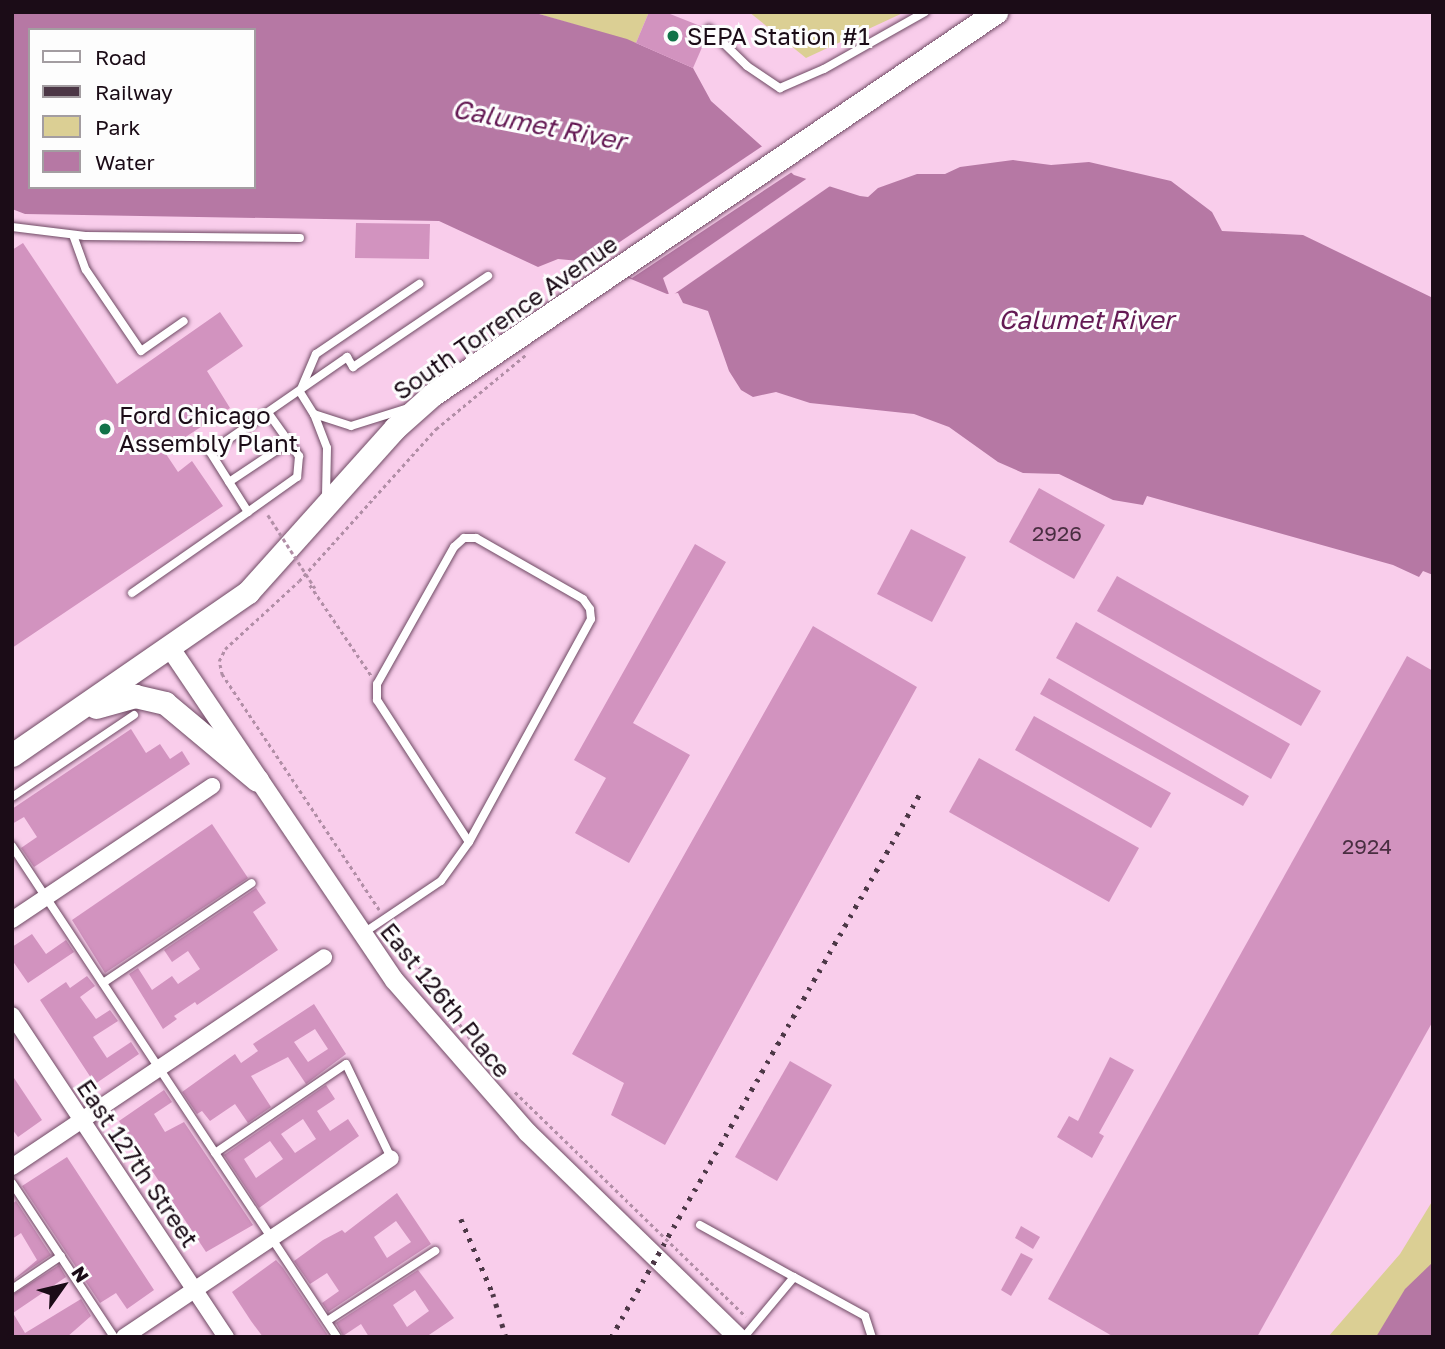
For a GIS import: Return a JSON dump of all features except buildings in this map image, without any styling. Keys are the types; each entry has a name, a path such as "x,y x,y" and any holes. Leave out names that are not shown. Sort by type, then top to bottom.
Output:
{"main road":[{"name":"South Torrence Avenue","path":"12,755 248,592 421,404 996,12"},
{"path":"73,714 135,696 165,703 257,780"}],"street":[{"name":"East 126th Place","path":"170,648 360,935 485,1089 746,1331"},
{"path":"12,920 212,786"},
{"path":"12,1167 324,957"},
{"name":"East 127th Street","path":"12,1015 226,1337"},
{"path":"124,1337 391,1158"}],"lane":[{"path":"709,29 747,66 780,89 824,69 925,12"},
{"path":"12,227 74,235 299,239"},
{"path":"74,235 86,270 141,351 184,321"},
{"path":"248,512 210,452 270,414 347,357 353,367 488,276"},
{"path":"300,392 316,355 419,284"},
{"path":"300,392 314,414 327,448 324,509"},
{"path":"314,414 351,426 421,404"},
{"path":"132,593 297,477 299,456 270,414"},
{"path":"229,482 289,442"},
{"path":"360,935 441,881 469,842 591,620 590,609 583,599 476,538 464,538 454,547 377,684 377,700 469,842"},
{"path":"12,797 134,715"},
{"path":"12,846 337,1337"},
{"path":"103,983 252,883"},
{"path":"215,1153 346,1064 391,1158"},
{"path":"12,1183 114,1337"},
{"path":"700,1225 865,1316 872,1337"},
{"path":"327,1321 435,1251"},
{"path":"12,1289 61,1256"},
{"path":"744,1337 746,1331 794,1277"}],"path":[{"path":"480,1052 385,919 222,675 219,661 225,649 299,581 436,429 533,347"},
{"path":"268,515 315,589"},
{"path":"310,585 377,684"},
{"path":"507,1084 746,1331"}],"green space":[{"path":"532,12 649,12 636,43"},
{"path":"749,12 905,12 806,58"},
{"path":"1433,1200 1433,1337 1328,1337 1400,1254"}],"water":[{"name":"Calumet River","path":"12,12 532,12 627,39 693,68 711,101 794,175 860,196 868,197 878,188 917,174 945,174 960,167 1013,160 1051,165 1089,162 1171,181 1212,212 1222,231 1303,235 1433,298 1433,575 1423,571 1419,577 1393,565 1147,496 1143,505 1113,500 1059,474 1023,473 998,462 949,427 914,414 810,403 776,392 753,397 741,390 729,371 708,311 683,303 678,293 667,294 590,262 558,259 538,267 439,221 25,214 12,209"},
{"path":"1433,1262 1431,1337 1376,1337 1405,1289"}],"pier":[{"path":"767,143 795,170 632,278 590,262"},
{"path":"809,177 833,184 670,297 663,278"}],"railway":[{"path":"611,1337 922,790"},
{"path":"461,1219 493,1294 506,1337"}],"place":[{"name":"SEPA Station #1","path":"673,36"},
{"name":"Ford Chicago Assembly Plant","path":"105,429"}]}
